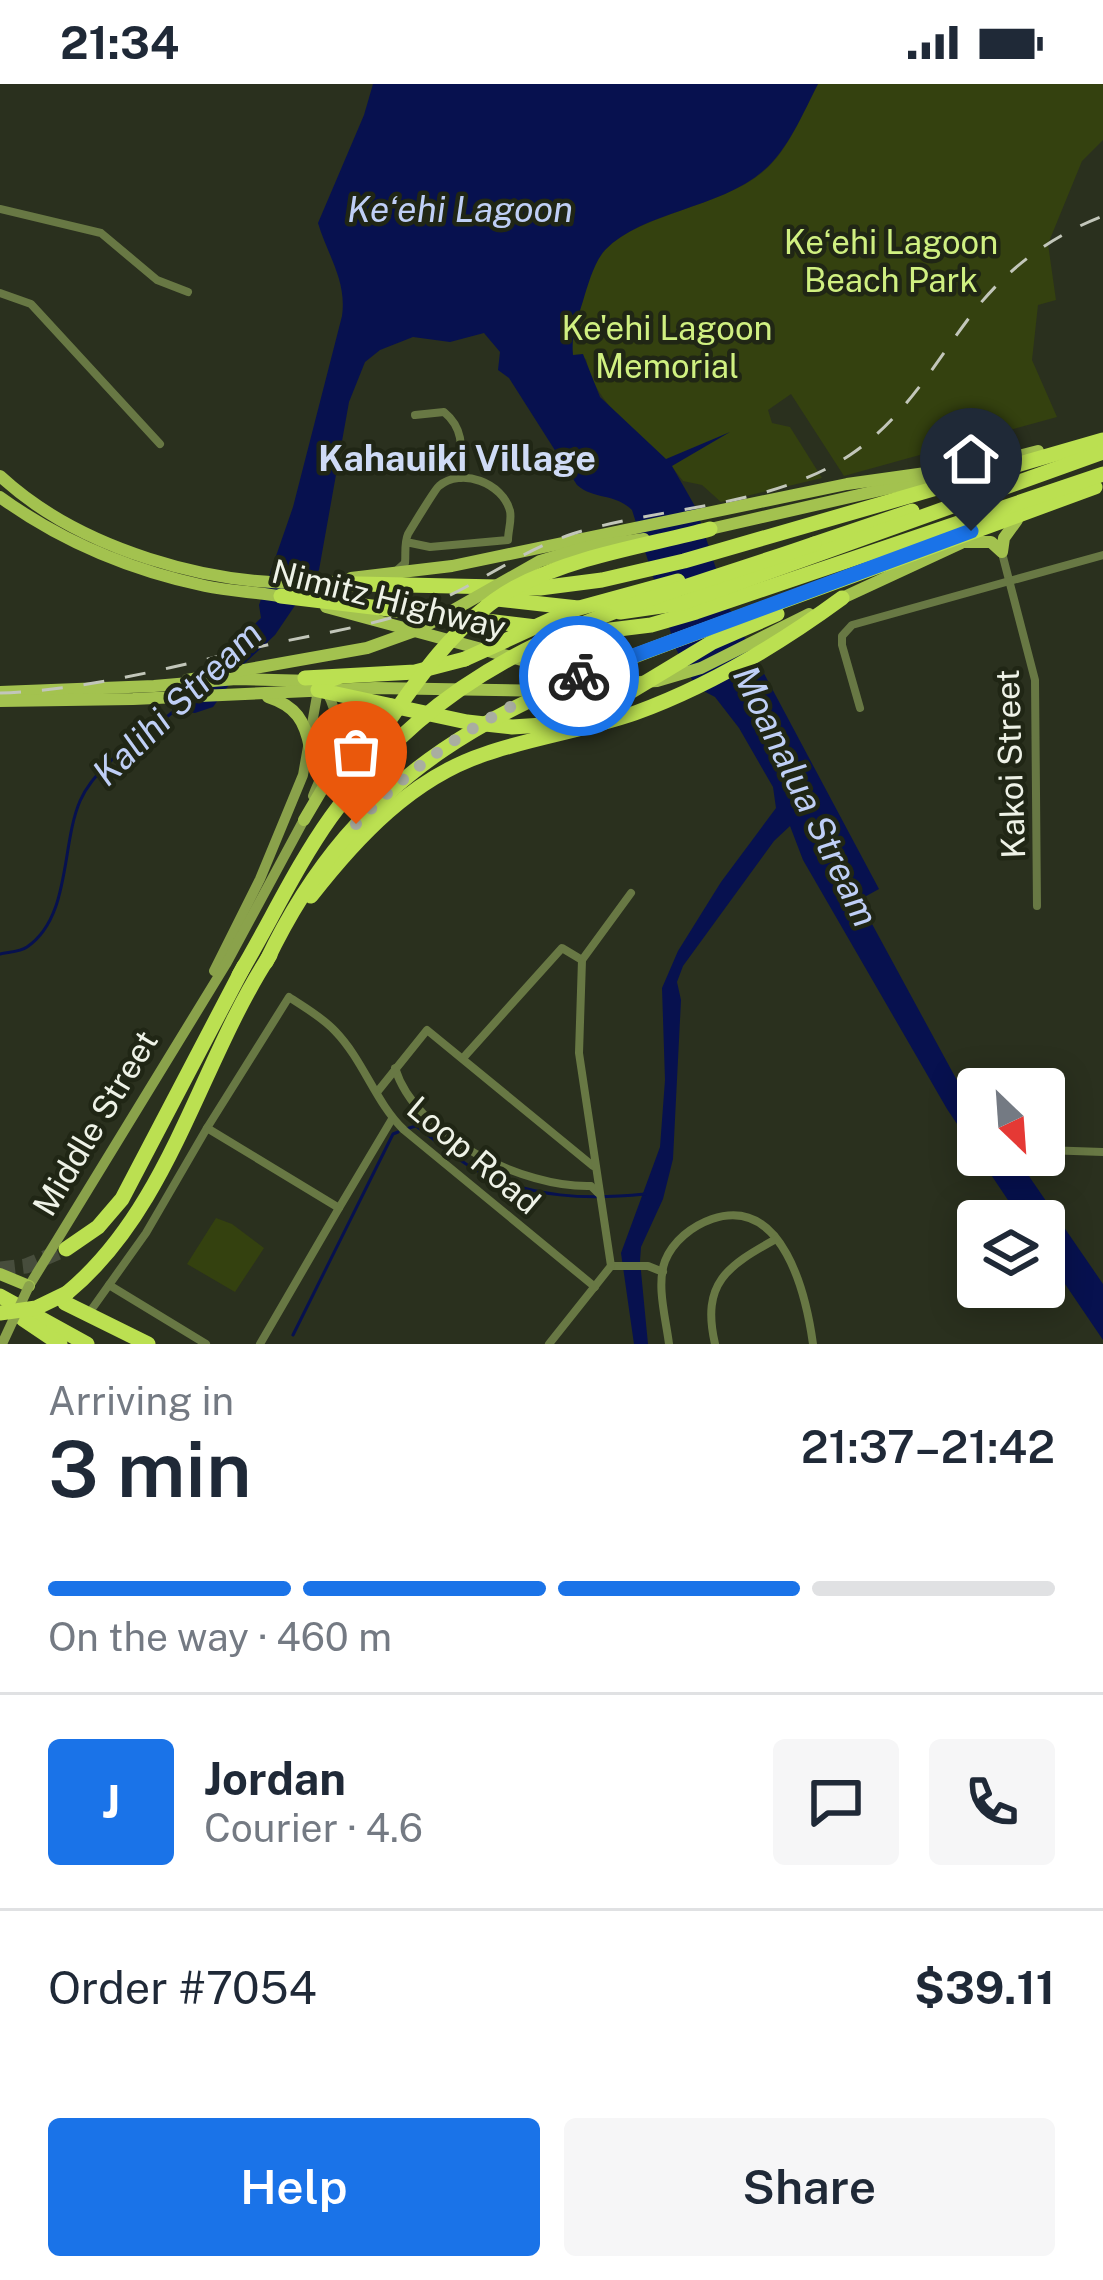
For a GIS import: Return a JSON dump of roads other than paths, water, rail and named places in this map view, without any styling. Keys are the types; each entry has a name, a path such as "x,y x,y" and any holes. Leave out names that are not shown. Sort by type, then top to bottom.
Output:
{"highway":[{"path":"281,596 420,587 540,588 626,576 1103,437"},
{"path":"420,587 556,607 650,610 734,585 1103,451"},
{"path":"66,1249 88,1235 122,1199 239,975 330,820 392,747 436,706 483,672 568,627 1103,451"},
{"path":"311,595 606,632 696,612 1103,474"},
{"path":"0,1311 36,1308 66,1298 101,1262 132,1220 304,890 356,824 408,775 472,729 568,680 1103,487"},
{"path":"239,975 314,829 442,652 469,622 500,597 552,571 710,530"},
{"path":"319,687 338,677 380,681 449,665 572,610 814,544"},
{"path":"319,687 391,706 512,727 559,724 600,710 711,643 912,554"},
{"path":"266,962 324,879 389,810 426,783 465,762 642,710 731,669 842,598"},
{"path":"338,766 361,719 391,706"},
{"path":"36,1289 66,1298 148,1344"},
{"path":"0,1296 86,1344"},
{"path":"0,1311 60,1344"}],"main road":[{"path":"189,682 241,668 368,648 420,628 540,560 586,547 710,530 812,498 983,466 1103,437"},
{"name":"Nimitz Highway","path":"3,477 71,524 121,548 281,596"},
{"name":"Nimitz Highway","path":"0,497 86,549 172,578 311,595 621,688 722,660 964,542 1103,487"},
{"name":"Nimitz Highway","path":"311,595 393,573 812,498"},
{"path":"1002,552 1004,538 1017,520"},
{"path":"964,542 991,542 1002,552"},
{"path":"0,696 236,679 319,687"},
{"path":"0,696 178,697 380,681 621,688"},
{"path":"304,820 338,766 359,698 380,681"},
{"name":"Middle Street","path":"204,997 260,879 310,748 319,687"},
{"name":"Middle Street","path":"2,1344 304,820 335,741 335,709 319,687"},
{"path":"249,694 270,697 293,709 307,729 310,748"},
{"path":"0,1274 36,1289"}],"street":[{"path":"0,208 101,233 157,280 188,292"},
{"path":"0,293 32,304 160,444"},
{"path":"415,416 444,412 457,425 460,478"},
{"path":"393,573 406,563 406,542 434,489 460,478 485,483 510,511 508,540 430,548 406,542"},
{"name":"Kakoi Street","path":"1002,552 1035,680 1037,906"},
{"path":"860,708 842,644 842,636 852,626 1103,555"},
{"path":"407,556 424,569"},
{"path":"615,1266 579,1053 582,960 631,892"},
{"path":"464,1058 562,949 582,960"},
{"name":"Loop Road","path":"207,1127 289,997 335,1031 392,1119 595,1287"},
{"path":"378,1091 428,1030 595,1168"},
{"path":"395,1068 406,1094 484,1159 538,1182 591,1186 600,1198"},
{"path":"260,1344 392,1119"},
{"path":"88,1314 146,1233 207,1127 339,1208"},
{"path":"1065,1151 1103,1152"},
{"path":"669,1344 665,1261 681,1238 715,1218 753,1217 776,1238 802,1288 813,1344"},
{"path":"716,1344 710,1309 721,1278 741,1258 776,1238"},
{"path":"549,1344 615,1266 663,1272"},
{"path":"109,1285 206,1344"}],"water":[{"path":"373,84 818,84 787,142 763,171 725,194 640,227 605,250 579,315 573,355 583,354 600,397 666,459 730,432 672,466 696,508 729,608 879,889 859,900 957,1080 957,1124 803,860 790,826 774,841 683,966 677,982 681,1000 673,1159 663,1199 641,1247 648,1344 634,1344 621,1253 660,1147 665,1080 662,988 678,951 721,882 776,808 773,787 739,728 715,697 696,687 676,649 632,510 577,485 509,378 498,370 500,352 484,333 450,342 413,337 380,350 365,362 349,402 319,570 275,635 244,664 213,707 195,713 172,710 261,618 259,605 293,507 342,316 339,280 318,223"},
{"path":"992,1176 1029,1176 1045,1200 1008,1200"},
{"path":"1065,1229 1103,1284 1103,1340 1065,1284"}],"waterway":[{"name":"Kalihi Stream","path":"0,954 27,947 51,918 74,819 87,788 121,752 173,712"},
{"path":"409,1128 416,1126 478,1171 519,1187 581,1196 645,1194"},
{"path":"293,1335 398,1132"}],"tunnel":[{"path":"0,1269 26,1266 66,1249"}],"railway":[{"path":"0,693 101,682 388,619 444,598 572,534 750,496 818,473 850,455 889,423 1006,276 1051,242 1103,216"}],"district":[{"name":"Kahauiki Village","path":"457,458"}],"water label":[{"name":"Keʻehi Lagoon","path":"460,209"},
{"name":"Moanalua Stream","path":"806,796"}],"park label":[{"name":"Keʻehi Lagoon Beach Park","path":"891,261"},
{"name":"Ke'ehi Lagoon Memorial","path":"667,347"}]}
